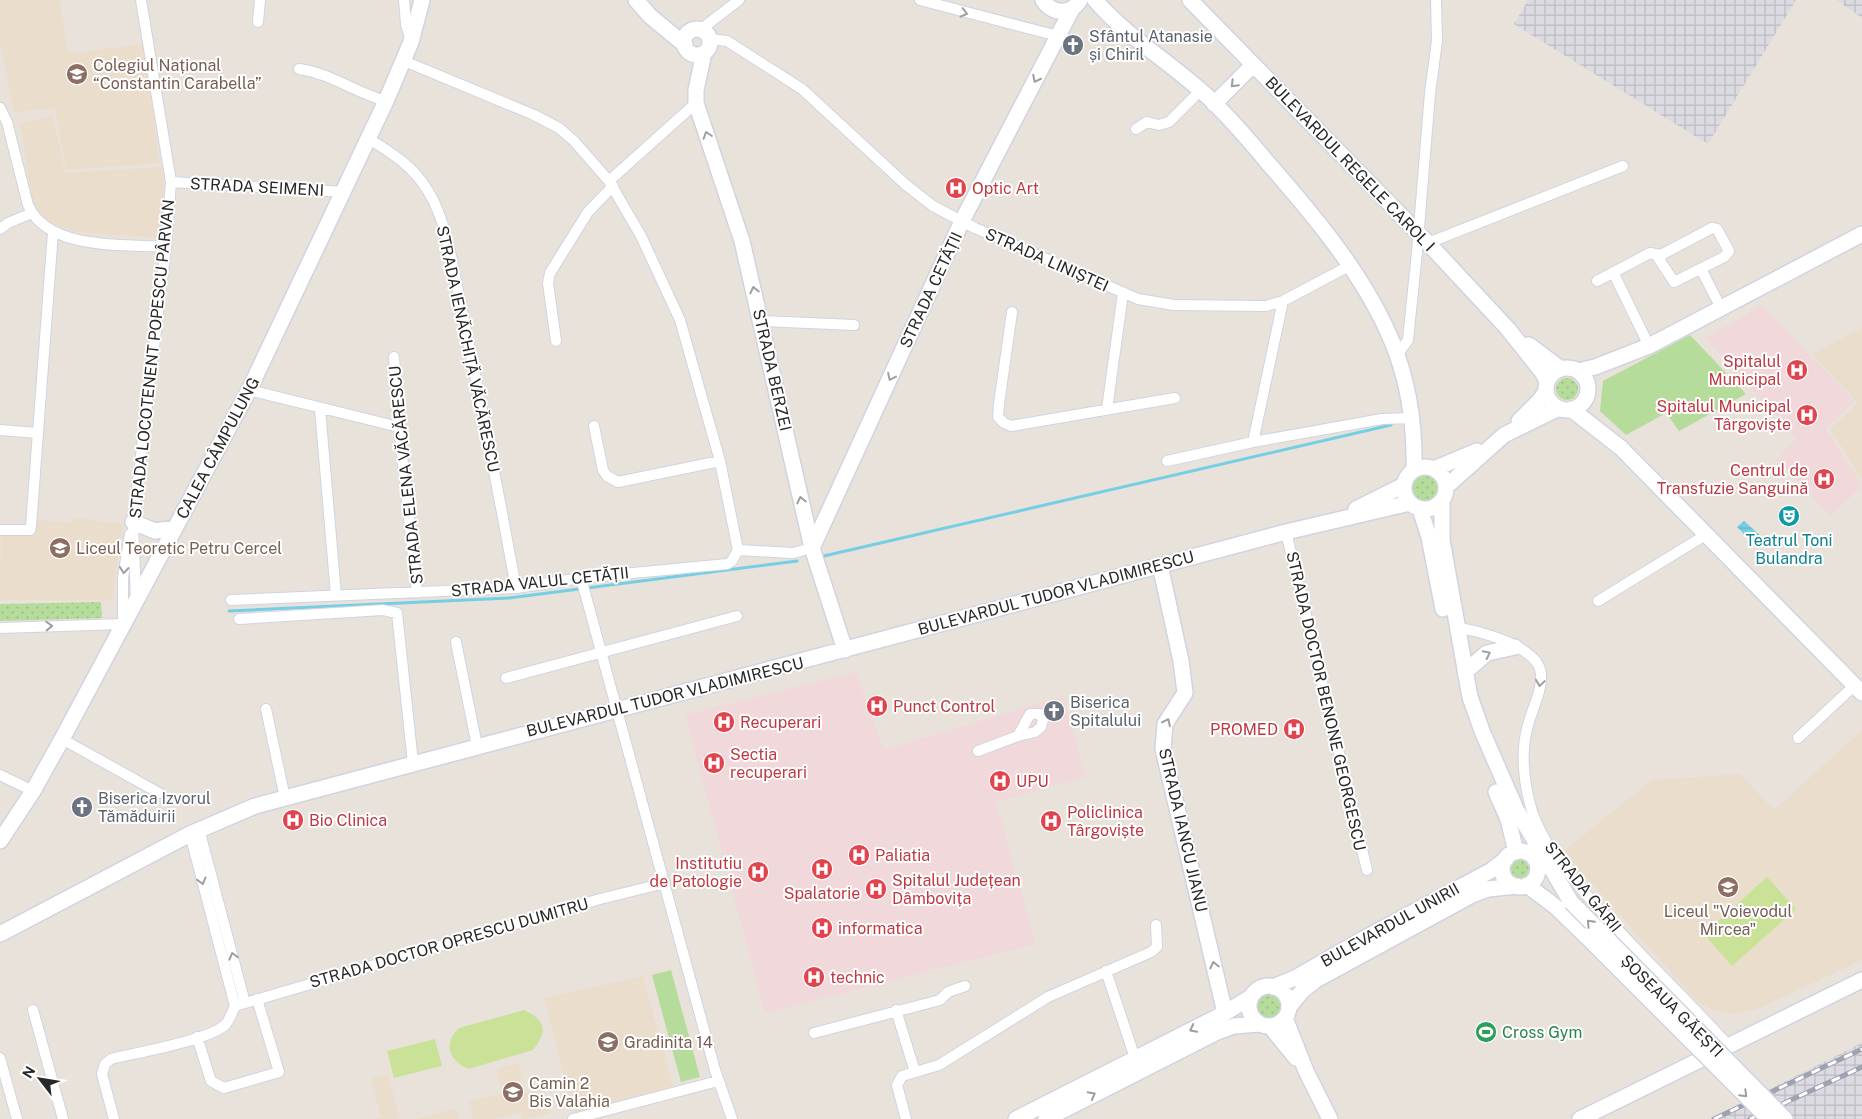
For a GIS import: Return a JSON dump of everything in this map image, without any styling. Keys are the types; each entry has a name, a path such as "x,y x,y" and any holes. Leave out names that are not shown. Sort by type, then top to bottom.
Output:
{"main road":[{"name":"CALEA CÂMPULUNG","path":"0,841 33,791 62,739 249,390 369,139 404,61 422,0"},
{"path":"636,0 650,16 663,26 699,41"},
{"path":"1043,0 1056,11 1058,36"},
{"path":"1094,0 1108,16 1200,90 1214,104 1294,194 1349,266 1378,313 1397,355 1413,419 1433,469"},
{"name":"BULEVARDUL REGELE CAROL I","path":"1190,0 1424,239 1508,329 1543,373 1547,387"},
{"path":"1056,11 1076,5 1108,16"},
{"name":"STRADA CETĂȚII","path":"812,548 962,221 1076,5"},
{"name":"STRADA BERZEI","path":"699,41 696,96 742,241 812,548 845,650"},
{"path":"1214,104 1253,65"},
{"path":"1578,371 1594,367 1646,347 1862,234"},
{"name":"BULEVARDUL REGELE CAROL I","path":"1508,329 1561,369"},
{"path":"1433,469 1565,408 1580,405 1586,392 1646,347"},
{"path":"1415,506 1432,509 1444,494 1540,400 1552,374 1561,369 1570,368 1578,371 1585,378 1590,406 1621,448 1858,690"},
{"path":"1547,387 1551,402 1565,408 1621,448"},
{"path":"1413,419 1414,470"},
{"path":"1517,855 1508,819 1463,705 1436,532 1444,494 1444,477 1433,469 1422,467 1414,470 1408,476 1404,485 1405,496 1436,532 1465,672 1482,731 1516,810 1566,908"},
{"name":"BULEVARDUL TUDOR VLADIMIRESCU","path":"1377,506 1404,485"},
{"name":"BULEVARDUL TUDOR VLADIMIRESCU","path":"0,934 195,832 238,812 284,798 1332,521 1377,506 1415,506"},
{"path":"133,522 155,531 175,528"},
{"name":"STRADA IANCU JIANU","path":"1160,565 1181,661 1185,693 1165,724 1163,749 1225,1013"},
{"path":"1465,672 1488,653 1515,647"},
{"path":"1516,810 1517,855"},
{"path":"1517,855 1536,862 1537,874 1533,881 1522,885 1509,882 1504,876 1503,866 1517,855"},
{"name":"BULEVARDUL UNIRII","path":"1273,986 1295,978 1362,939 1517,855"},
{"name":"ȘOSEAUA GĂEȘTI","path":"1537,874 1566,908 1769,1119"},
{"name":"BULEVARDUL UNIRII","path":"1287,1012 1302,991 1316,980 1437,913 1482,891 1522,885"},
{"name":"ȘOSEAUA GĂEȘTI","path":"1522,885 1566,908 1785,1119"},
{"path":"0,921 17,924"},
{"path":"1580,1119 1862,980"},
{"path":"1016,1119 1046,1114 1138,1064 1251,997 1261,988 1273,986 1284,993 1287,1012 1304,1068 1330,1119"},
{"path":"1251,997 1250,1013 1265,1025 1304,1068"},
{"path":"1138,1064 1234,1026 1279,1024 1287,1012"}],"street":[{"name":"STRADA LOCOTENENT POPESCU PÂRVAN","path":"136,600 133,522 166,247 171,182 141,0"},
{"path":"258,22 260,0"},
{"path":"404,0 406,24 411,42"},
{"path":"699,41 713,20 739,0"},
{"path":"920,0 1058,36"},
{"path":"1397,355 1408,340 1424,239 1430,93 1437,41 1436,0"},
{"name":"STRADA LINIȘTEI","path":"699,41 727,42 802,89 911,190 933,206 962,221 1123,293 1156,303 1174,305 1263,306 1283,301 1349,266"},
{"path":"404,61 534,115 559,128 574,141 611,184 645,244 680,320 720,461 738,550 793,553 812,548"},
{"path":"299,69 322,74 356,91 386,101"},
{"path":"1136,129 1147,122 1159,125 1169,122 1200,90"},
{"path":"556,341 548,283 550,273 588,212 611,184 696,96"},
{"path":"0,108 7,122 32,213 53,232 74,240 166,247"},
{"name":"STRADA IENĂCHIȚĂ VĂCĂRESCU","path":"369,139 398,158 418,176 430,192 438,214 465,327 516,588"},
{"path":"1424,239 1623,166"},
{"name":"STRADA SEIMENI","path":"171,182 344,192"},
{"path":"3,225 32,213"},
{"path":"1597,281 1650,253 1657,256 1674,282 1728,254 1727,247 1714,227 1657,256"},
{"path":"0,530 30,530 53,232"},
{"path":"1701,269 1721,308"},
{"path":"1613,272 1646,347"},
{"path":"1107,409 1123,293"},
{"path":"1253,442 1283,301"},
{"path":"1012,312 998,417 1004,423 1011,426 1174,398"},
{"path":"761,321 854,325"},
{"name":"STRADA ELENA VĂCĂRESCU","path":"394,357 398,427 418,593"},
{"path":"249,390 398,427"},
{"path":"320,409 336,595"},
{"path":"1167,462 1253,442 1382,419 1413,419"},
{"path":"594,426 603,470 607,476 618,482 720,461"},
{"path":"0,430 38,433"},
{"path":"0,628 123,624 123,578 133,522"},
{"name":"STRADA DOCTOR BENONE GEORGESCU","path":"1286,532 1366,870"},
{"path":"1598,601 1707,534"},
{"name":"STRADA VALUL CETĂȚII","path":"231,600 516,588 581,578 727,564 738,550"},
{"path":"581,578 718,1080 732,1119"},
{"path":"240,619 383,610 393,611 399,617 413,763"},
{"path":"506,678 737,616"},
{"name":"STRADA GĂRII","path":"1456,628 1485,634 1515,647 1534,659 1541,675 1538,693 1527,728 1524,755 1531,806 1546,842 1563,867 1612,924 1728,1045"},
{"path":"456,642 477,746"},
{"path":"1798,738 1858,690"},
{"path":"266,709 284,798"},
{"path":"978,751 1018,736"},
{"path":"62,739 159,793"},
{"path":"0,775 33,791"},
{"path":"114,1119 102,1074 105,1064 111,1060 198,1037 219,1029 227,1023 240,1005 195,832"},
{"name":"STRADA DOCTOR OPRESCU DUMITRU","path":"240,1005 257,998 600,899 665,883"},
{"path":"906,1119 897,1081 902,1076 939,1065 1048,997 1150,952 1157,946 1156,925"},
{"path":"1106,971 1138,1064"},
{"path":"814,1033 940,1000 948,992 964,986"},
{"path":"198,1037 211,1081 224,1088 280,1072 257,998"},
{"path":"32,1010 63,1119"},
{"path":"896,1010 915,1072"},
{"path":"0,1058 17,1119"},
{"path":"580,1118 718,1080"}],"shaded area":[{"name":"Colegiul Național “Constantin Carabella”","path":"0,0 60,0 68,54 143,44 160,163 66,170 55,108 14,112 0,42"},
{"path":"1528,0 1796,0 1708,144 1514,24"},
{"path":"1837,0 1862,0 1862,18"},
{"path":"53,116 65,173 161,167 164,188 159,238 76,232 48,222 33,208 20,123"},
{"name":"Spitalul Municipal Târgoviște","path":"1762,306 1854,401 1826,429 1862,486 1831,516 1777,460 1796,438 1705,338"},
{"path":"1862,328 1862,478 1830,429 1858,403 1812,354"},
{"name":"Liceul Teoretic Petru Cercel","path":"76,518 123,524 112,600 0,600 1,535 34,536 37,520 70,523"},
{"name":"Spitalul Județean Dâmbovița","path":"856,672 884,750 1063,696 1086,777 996,802 1036,944 765,1013 685,715"},
{"name":"Punct Control","path":"877,692 883,711 873,712 872,701 868,701 867,695"},
{"name":"Liceul \"Voievodul Mircea\"","path":"1862,730 1862,960 1757,1009 1739,1013 1727,1013 1713,1010 1697,1001 1563,852 1652,780 1740,774 1774,810"},
{"name":"Gradinita 14","path":"643,976 673,1086 574,1114 544,998"},
{"path":"1862,1043 1862,1119 1710,1119"},
{"name":"Camin 2 Bis Valahia","path":"518,1063 523,1079 519,1081 522,1094 544,1089 550,1113 526,1119 522,1119 520,1112 492,1119 473,1119 469,1101 510,1091 508,1084 500,1086 496,1070"},
{"path":"388,1074 400,1119 373,1119 381,1117 371,1079"},
{"path":"456,1108 459,1119 416,1119"}],"green space":[{"path":"1690,335 1746,394 1679,431 1666,413 1626,435 1600,411 1603,381"},
{"path":"1567,378 1575,381 1578,389 1575,397 1567,400 1559,397 1556,389 1559,381"},
{"path":"1425,474 1435,478 1439,488 1435,498 1425,502 1415,498 1411,488 1415,478"},
{"path":"101,602 102,618 0,621 0,604"},
{"path":"1520,860 1526,863 1529,869 1526,875 1520,878 1514,875 1511,869 1514,863"},
{"path":"1767,877 1796,909 1732,966 1704,934"},
{"path":"671,970 700,1077 681,1082 652,975"},
{"path":"1269,993 1279,997 1283,1007 1279,1017 1269,1021 1259,1017 1255,1007 1259,997"},
{"path":"524,1010 537,1018 542,1027 543,1032 533,1050 468,1069 452,1056 450,1051 451,1039 459,1028"},
{"path":"435,1039 442,1066 394,1078 387,1051"}],"water":[{"path":"1744,521 1763,538 1755,545 1737,527"}],"waterway":[{"path":"824,556 1391,425"},
{"path":"229,611 509,598 797,561"}],"railway":[{"path":"1714,1119 1862,1049"},
{"path":"1750,1119 1862,1067"}],"place":[{"name":"Sfântul Atanasie și Chiril","path":"1073,45"},
{"name":"Colegiul Național “Constantin Carabella”","path":"77,74"},
{"name":"Optic Art","path":"956,188"},
{"name":"Spitalul Municipal","path":"1797,370"},
{"name":"Spitalul Municipal Târgoviște","path":"1807,415"},
{"name":"Centrul de Transfuzie Sanguină","path":"1824,479"},
{"name":"Teatrul Toni Bulandra","path":"1789,516"},
{"name":"Liceul Teoretic Petru Cercel","path":"60,548"},
{"name":"Punct Control","path":"877,706"},
{"name":"Biserica Spitalului","path":"1054,711"},
{"name":"Recuperari","path":"724,722"},
{"name":"PROMED","path":"1294,729"},
{"name":"Sectia recuperari","path":"714,763"},
{"name":"UPU","path":"1000,781"},
{"name":"Biserica Izvorul Tămăduirii","path":"82,807"},
{"name":"Bio Clinica","path":"293,820"},
{"name":"Policlinica Târgoviște","path":"1051,821"},
{"name":"Paliatia","path":"859,855"},
{"name":"Spalatorie","path":"822,869"},
{"name":"Institutiu de Patologie","path":"758,872"},
{"name":"Liceul \"Voievodul Mircea\"","path":"1728,887"},
{"name":"Spitalul Județean Dâmbovița","path":"876,889"},
{"name":"informatica","path":"822,928"},
{"name":"technic","path":"814,977"},
{"name":"Cross Gym","path":"1486,1032"},
{"name":"Gradinita 14","path":"608,1042"},
{"name":"Camin 2 Bis Valahia","path":"513,1092"}]}
